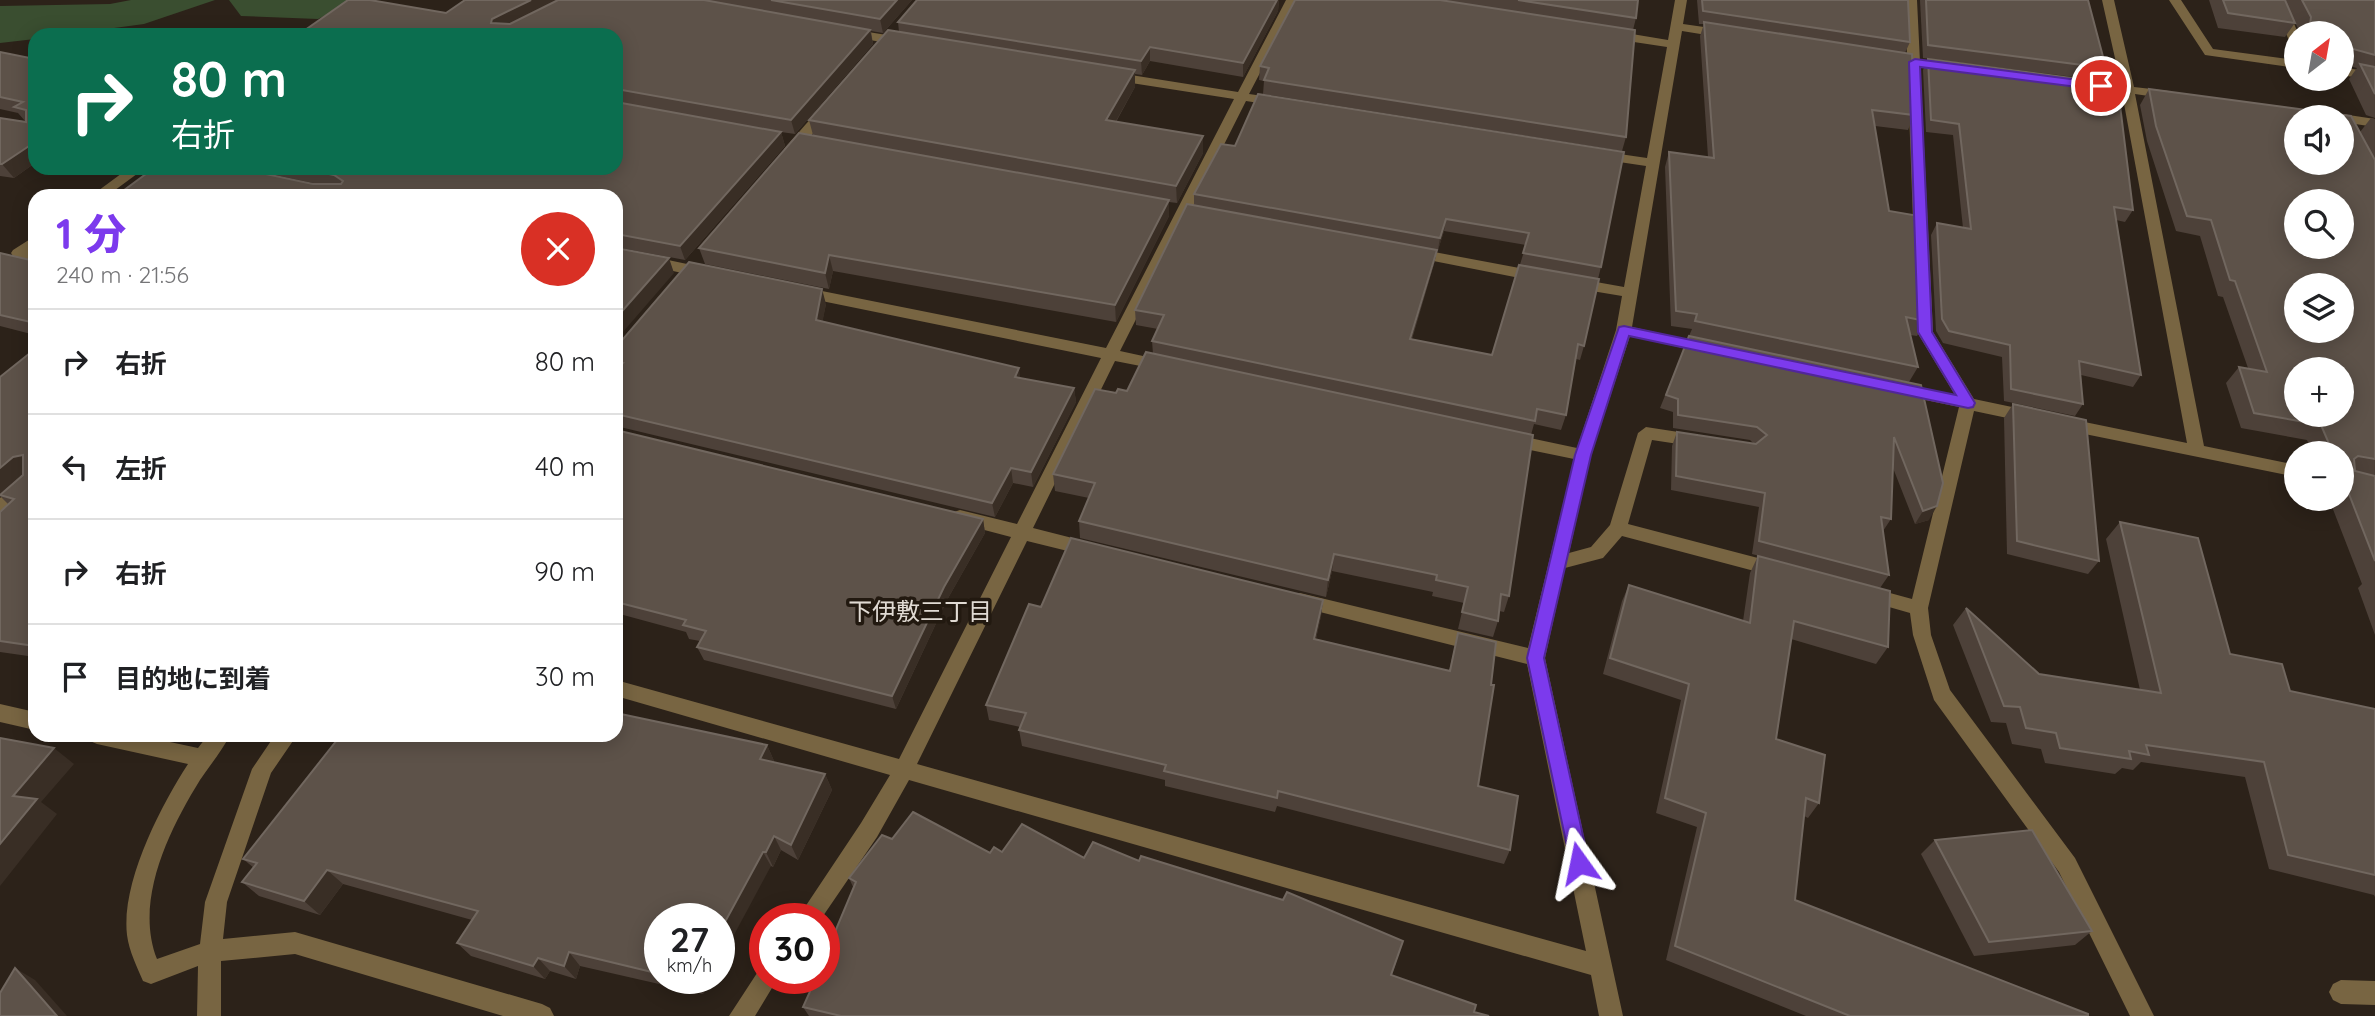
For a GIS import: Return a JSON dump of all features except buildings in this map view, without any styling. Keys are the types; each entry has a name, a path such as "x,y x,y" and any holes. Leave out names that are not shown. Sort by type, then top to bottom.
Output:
{"street":[{"path":"1611,1016 1535,658 1583,455 1624,331 1681,0"},
{"path":"1911,0 1925,332 1968,403 1919,608 1922,635 1941,694 2067,865 2142,1016"},
{"path":"2108,0 2197,452"},
{"path":"2175,0 2209,52 2284,62"},
{"path":"2278,0 2287,21"},
{"path":"819,903 869,830 904,770 1285,3"},
{"path":"836,30 915,44"},
{"path":"1604,34 1743,37"},
{"path":"1092,72 1296,105"},
{"path":"2354,73 2375,77"},
{"path":"2074,83 2182,97"},
{"path":"781,161 834,100"},
{"path":"2354,123 2375,123"},
{"path":"1583,152 1651,163"},
{"path":"108,189 128,175"},
{"path":"28,245 18,253 28,255"},
{"path":"1399,251 1630,293"},
{"path":"623,255 728,277"},
{"path":"783,288 1178,369"},
{"path":"1624,331 1729,353"},
{"path":"1888,386 2284,469"},
{"path":"1557,564 1597,553 1618,528 1646,433 1711,443"},
{"path":"1489,435 1583,455"},
{"path":"0,508 28,483"},
{"path":"940,513 1115,555"},
{"path":"1618,528 1801,577"},
{"path":"1854,591 1919,608"},
{"path":"1278,595 1535,658"},
{"path":"623,690 1600,966"},
{"path":"0,713 28,719"},
{"path":"129,742 201,758"},
{"path":"214,742 201,758 172,813 143,882 138,933 151,973 210,951 295,943 542,1016"},
{"path":"209,1016 210,951 216,902 232,848 262,769 282,742"},
{"path":"2341,992 2375,993"},
{"path":"741,1016 756,994"}],"green space":[{"path":"131,0 215,0 144,24 114,28 28,28 28,40 0,43 0,6 110,4"},
{"path":"229,0 357,0 318,19 241,16"}],"district":[{"name":"下伊敷三丁目","path":"920,612"}],"route":[{"path":"1579,863 1535,658 1583,455 1624,331 1968,403 1925,332 1915,62 2101,86"}]}
